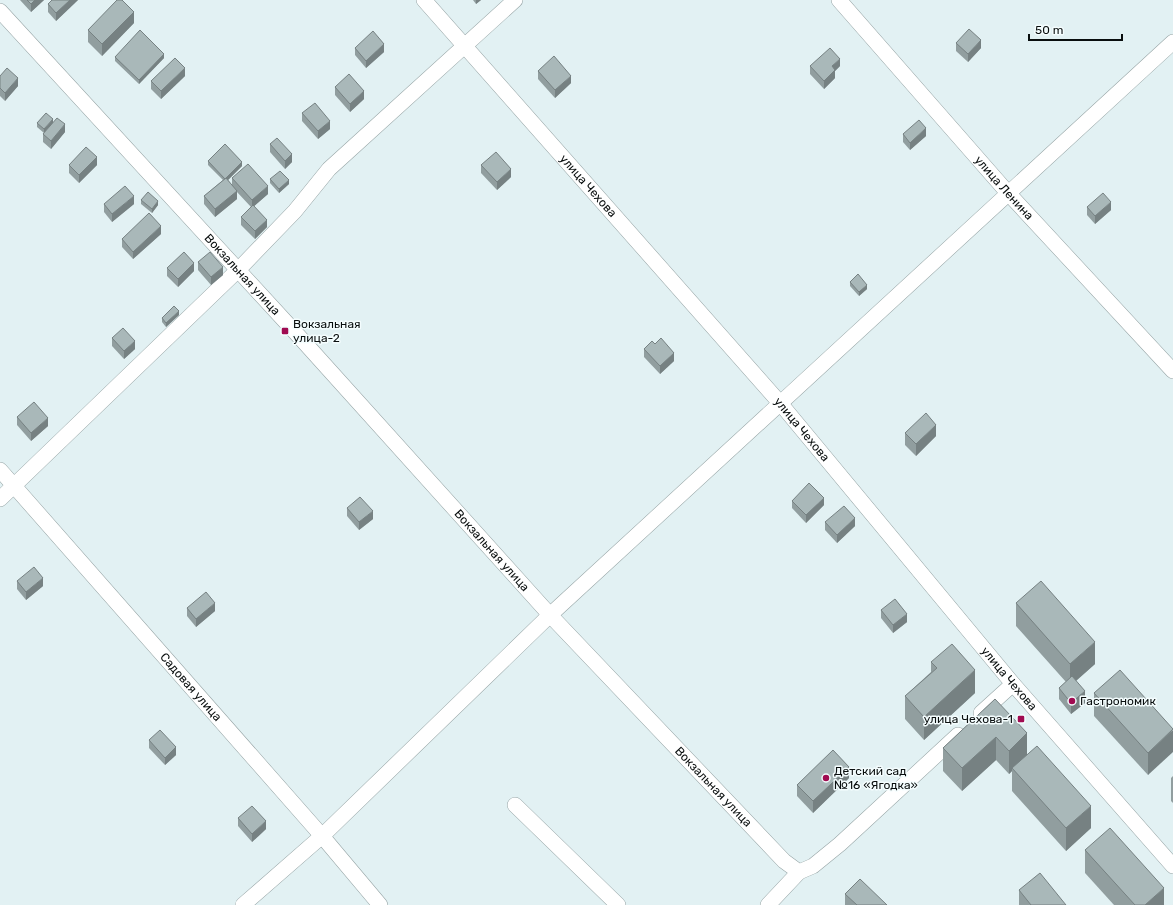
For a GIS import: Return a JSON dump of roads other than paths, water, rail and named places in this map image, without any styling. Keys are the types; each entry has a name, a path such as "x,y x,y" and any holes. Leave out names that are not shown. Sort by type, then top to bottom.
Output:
{"street":[{"name":"улица Чехова","path":"424,0 780,403 1013,684 1173,866"},
{"path":"0,499 238,270 295,211 329,169 515,0"},
{"name":"улица Ленина","path":"839,0 1008,193 1173,371"},
{"name":"Вокзальная улица","path":"0,11 238,270 550,615 784,861 799,872"},
{"path":"243,905 322,836 550,615 1173,42"},
{"name":"Садовая улица","path":"0,470 322,836 380,905"},
{"path":"768,905 799,872 814,866 840,844 1013,684"},
{"path":"515,805 618,905"}],"place":[{"name":"Вокзальная улица-2","path":"285,331"},
{"name":"Гастрономик","path":"1072,701"},
{"name":"улица Чехова-1","path":"1021,719"},
{"name":"Детский сад №16 «Ягодка»","path":"826,778"}]}
